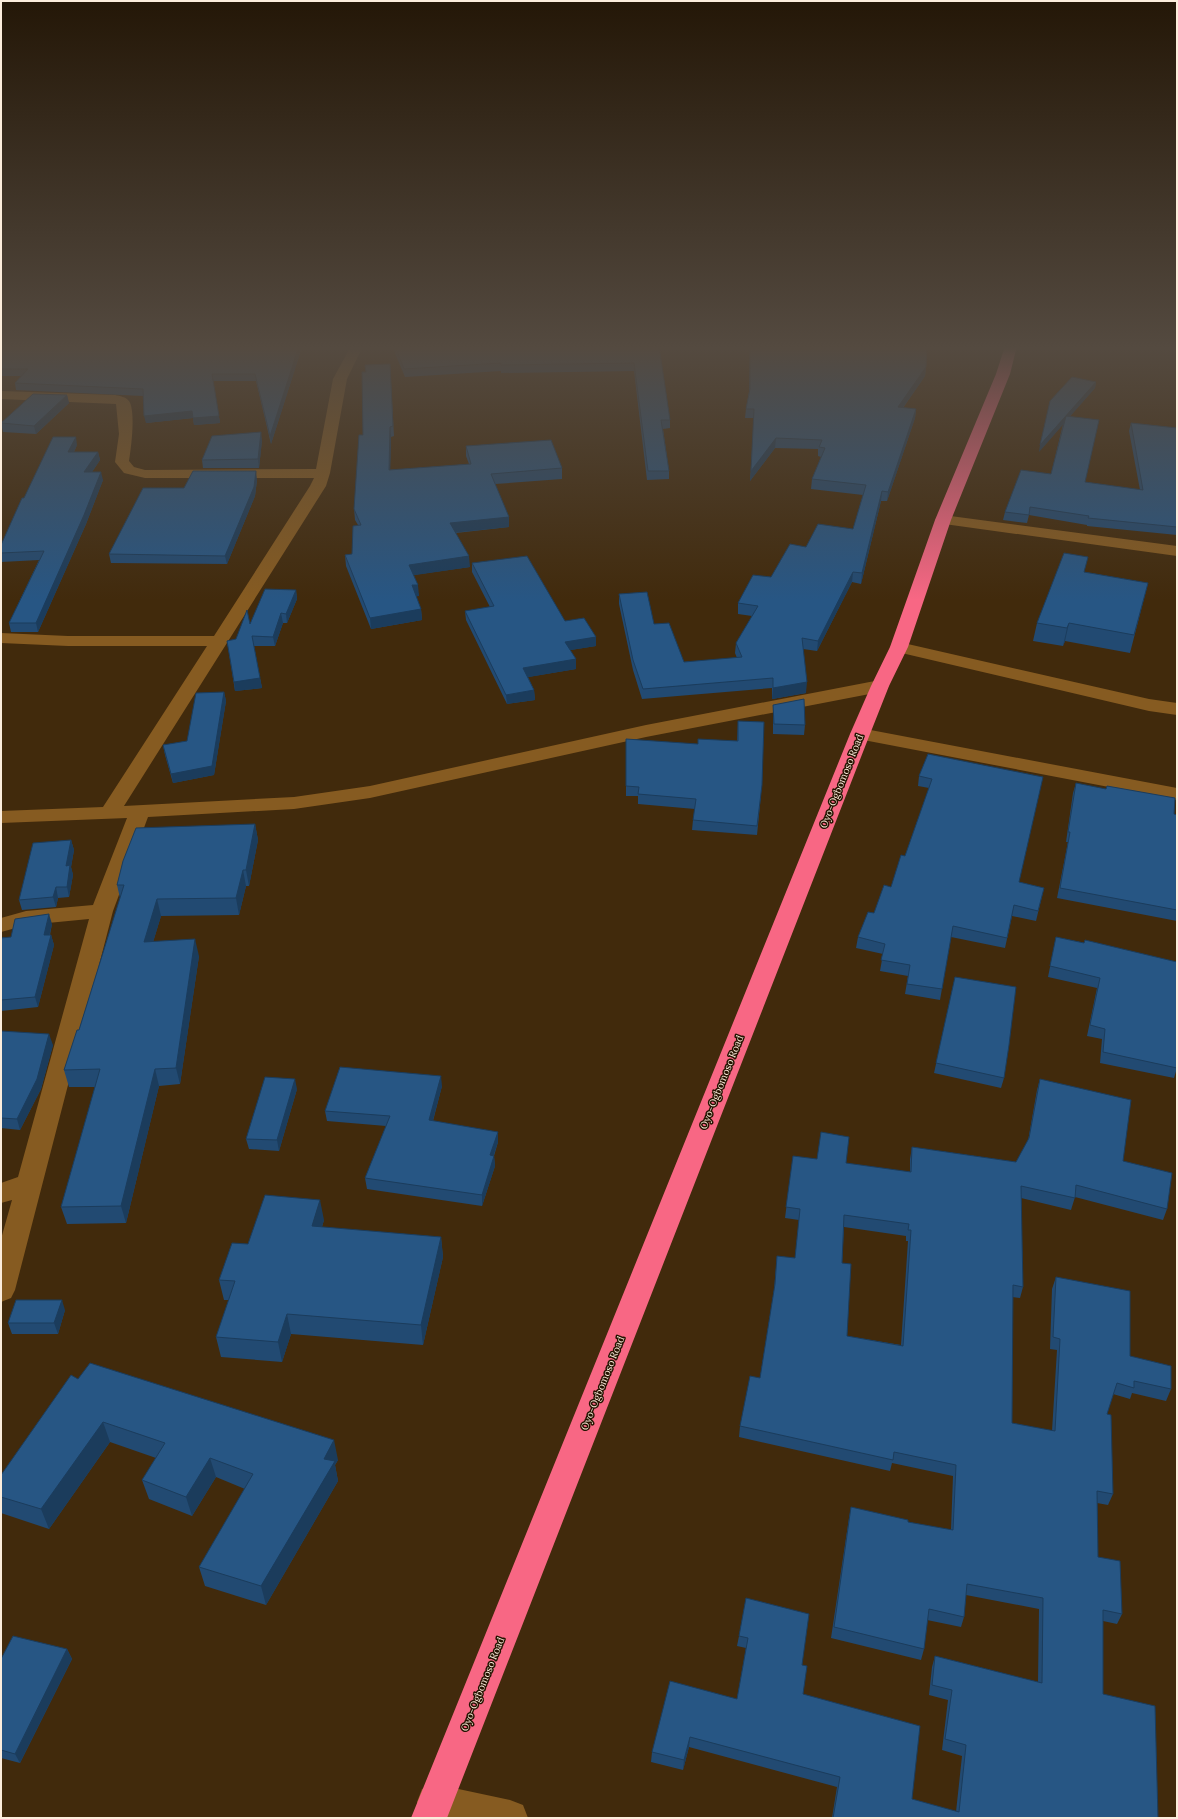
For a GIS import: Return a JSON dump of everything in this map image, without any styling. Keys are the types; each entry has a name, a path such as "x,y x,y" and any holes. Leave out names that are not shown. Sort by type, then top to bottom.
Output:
{"highway":[{"name":"Oyo-Ogbomoso Road","path":"432,1810 860,734 898,647 943,520 980,431"}],"street":[{"path":"126,431 122,462 129,470 145,474 323,473"},
{"path":"110,812 318,486 323,473 331,431"},
{"path":"943,520 1177,551"},
{"path":"1,638 68,641 219,641"},
{"path":"898,647 1149,705 1177,709"},
{"path":"1,817 224,808 294,803 370,792 646,730 880,686"},
{"path":"860,734 1177,794"},
{"path":"1,1290 102,911 140,811"},
{"path":"1,925 26,918 102,911"},
{"path":"1,1193 29,1184"},
{"path":"432,1810 510,1818"}],"building":[{"path":"363,431 390,431 389,470 471,464 466,446 551,440 562,468 491,474 509,517 450,523 469,556 409,565 418,585 412,585 421,609 370,618 345,555 352,554 353,526 361,525 354,509 359,435 363,435"},
{"path":"643,431 663,431 669,471 648,471"},
{"path":"753,431 909,431 888,492 882,491 862,573 853,572 818,641 802,638 807,682 773,688 773,678 643,689 633,660 619,594 647,592 654,624 669,623 684,662 742,657 736,643 758,606 738,603 753,575 771,577 790,544 806,547 818,524 853,529 866,485 812,479 825,448 819,447 822,440 776,438 751,471"},
{"path":"1043,431 1053,431 1040,445"},
{"path":"1062,431 1097,431 1085,482 1143,490 1132,431 1177,431 1177,527 1088,518 1089,516 1030,507 1029,515 1005,512 1021,470 1051,474"},
{"path":"261,432 258,459 202,460 212,436"},
{"path":"53,437 76,437 68,452 98,452 84,472 101,472 84,515 36,623 9,623 44,551 1,553 1,545 22,498 24,498"},
{"path":"193,471 256,471 254,487 225,556 109,554 143,488 184,488"},
{"path":"1064,553 1088,557 1084,572 1148,583 1134,635 1069,623 1067,628 1037,623"},
{"path":"527,556 565,621 584,618 596,637 565,642 576,659 523,668 534,690 506,695 465,611 494,606 472,563"},
{"path":"265,589 296,590 286,614 281,613 273,637 252,636 260,678 234,682 227,641 236,639 247,610 250,624"},
{"path":"224,692 212,766 171,774 163,745 187,741 196,693"},
{"path":"804,699 805,725 774,724 773,705"},
{"path":"738,721 764,722 762,785 757,826 693,820 696,799 638,794 639,787 626,786 626,739 698,744 698,739 738,741"},
{"path":"928,754 1043,777 1019,882 1044,888 1038,911 1014,905 1007,938 953,926 942,989 907,984 910,965 881,960 885,944 858,937 868,912 874,913 884,885 891,887 901,855 905,856 932,779 919,776"},
{"path":"1076,783 1106,789 1107,786 1175,798 1174,814 1177,815 1177,910 1060,888 1070,832 1068,832"},
{"path":"255,824 246,870 243,870 236,898 157,899 144,942 195,939 176,1068 155,1069 121,1206 61,1207 100,1069 64,1070 77,1030 79,1030 124,885 117,885 123,861 136,828"},
{"path":"71,840 66,866 70,865 67,887 56,887 53,897 19,900 33,843"},
{"path":"49,914 44,935 51,935 35,997 1,1000 1,938 11,937 15,919"},
{"path":"1056,937 1084,943 1085,940 1177,962 1177,1068 1103,1052 1105,1029 1090,1025 1100,978 1050,966"},
{"path":"955,977 1016,987 1004,1078 936,1063"},
{"path":"1,1031 49,1034 37,1079 17,1119 1,1118"},
{"path":"340,1067 441,1076 429,1120 498,1132 490,1155 494,1156 482,1195 365,1178 390,1116 325,1111"},
{"path":"265,1077 295,1079 277,1140 246,1139"},
{"path":"1040,1079 1131,1100 1123,1161 1172,1173 1167,1209 1076,1185 1075,1198 1021,1186 1023,1287 1013,1285 1012,1423 1055,1431 1060,1339 1053,1337 1056,1277 1130,1291 1130,1356 1171,1366 1171,1389 1134,1381 1134,1388 1117,1383 1107,1414 1111,1415 1113,1494 1097,1491 1098,1557 1120,1561 1122,1614 1103,1610 1103,1694 1155,1706 1158,1818 833,1818 840,1777 690,1737 684,1760 652,1752 670,1681 737,1699 748,1638 739,1636 746,1598 809,1614 802,1665 807,1666 803,1694 920,1726 912,1799 959,1812 966,1745 945,1739 952,1690 932,1685 935,1656 1042,1683 1043,1598 967,1584 964,1617 929,1609 924,1649 834,1627 851,1507 908,1520 908,1522 953,1530 956,1465 894,1452 893,1460 740,1426 750,1376 760,1378 775,1284 777,1256 795,1258 800,1209 786,1207 793,1156 817,1159 821,1132 849,1137 846,1163 911,1172 912,1147 1016,1162 1029,1138","holes":["844,1215 909,1224 908,1230 911,1230 903,1346 847,1336 851,1264 842,1263"]},
{"path":"265,1195 320,1200 312,1226 441,1237 421,1325 287,1314 278,1342 216,1337 235,1281 219,1280 232,1243 248,1244"},
{"path":"16,1300 62,1300 54,1323 8,1323"},
{"path":"90,1363 334,1440 324,1459 335,1461 261,1586 199,1567 253,1474 210,1458 186,1497 142,1480 165,1443 103,1422 41,1509 1,1497 1,1475 71,1375 78,1379"},
{"path":"13,1636 67,1649 15,1754 1,1750 1,1659"}]}
